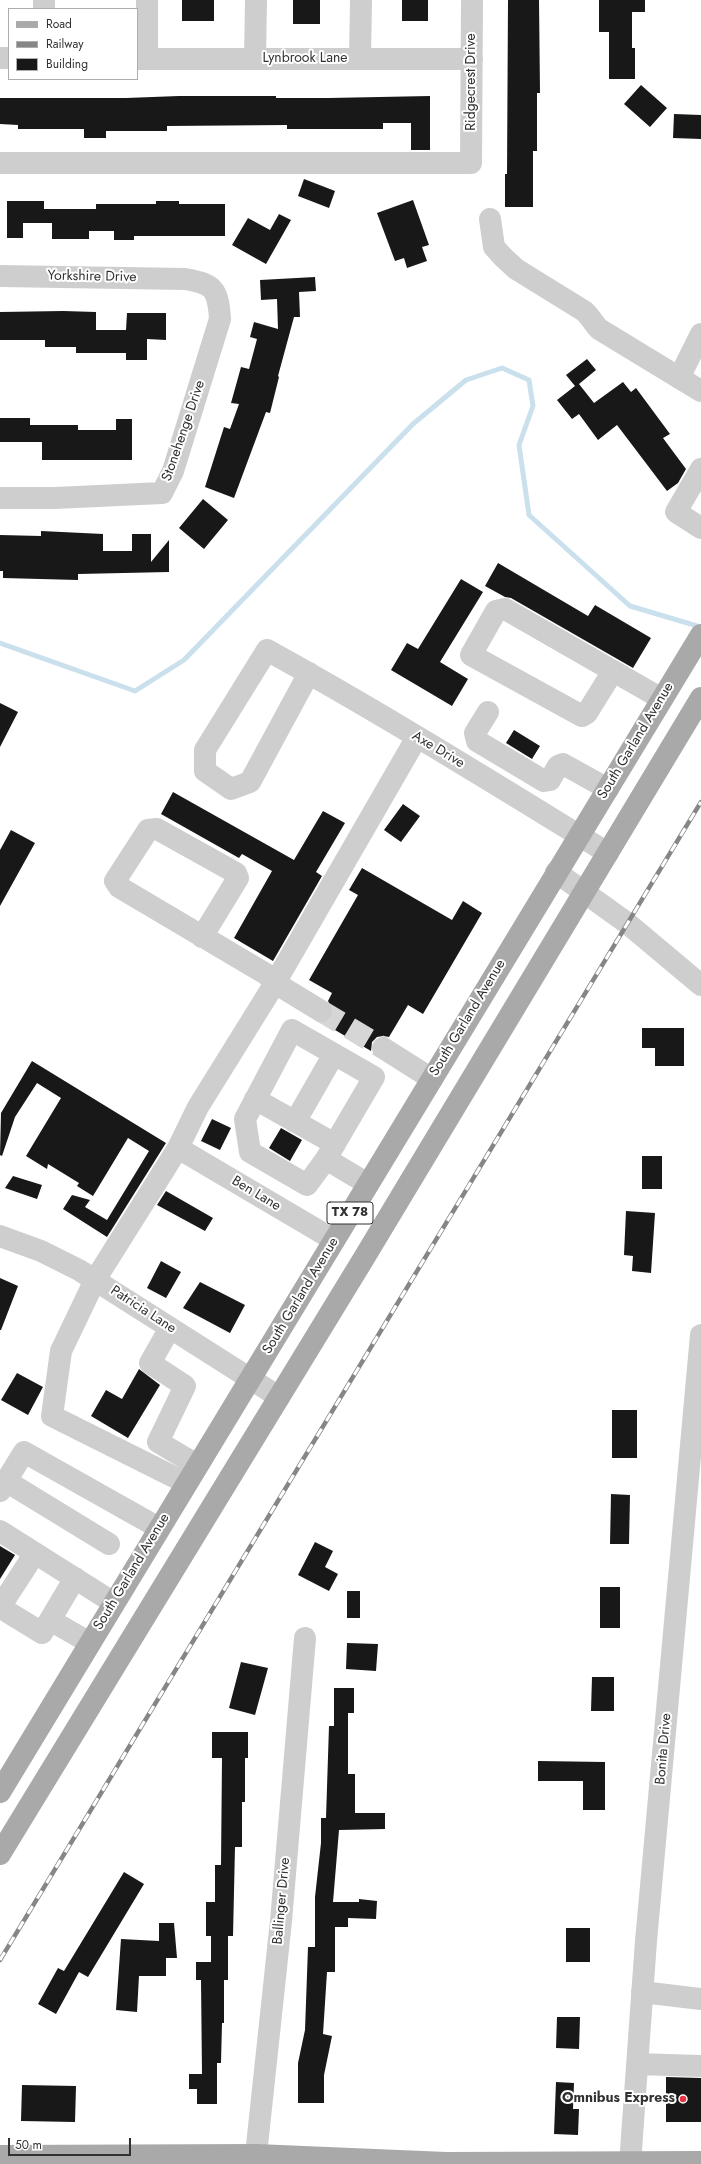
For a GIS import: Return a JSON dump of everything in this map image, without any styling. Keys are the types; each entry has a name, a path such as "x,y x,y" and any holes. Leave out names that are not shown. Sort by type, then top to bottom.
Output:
{"main road":[{"name":"South Garland Avenue","path":"0,1792 6,1769 90,1643 701,635"},
{"name":"TX 78","path":"0,1854 701,698"},
{"path":"0,2156 446,2163 701,2162"}],"street":[{"path":"142,59 147,0"},
{"path":"255,59 256,0"},
{"path":"360,59 361,0"},
{"name":"Ridgecrest Drive","path":"0,163 471,163 472,0"},
{"name":"Lynbrook Lane","path":"142,59 472,60"},
{"path":"490,219 494,247 516,269 584,311 592,317 594,324 599,329 701,391"},
{"name":"Yorkshire Drive","path":"0,276 185,279"},
{"name":"Stonehenge Drive","path":"0,498 55,498 162,493 173,471 220,319 218,297 206,283 185,279"},
{"path":"679,378 701,334"},
{"path":"701,469 676,512 701,528"},
{"path":"613,671 587,714 582,716 471,655 496,611 505,609 662,699"},
{"name":"Axe Drive","path":"309,673 250,782 231,789 205,771 205,750 268,650 309,673 417,737 608,853"},
{"path":"488,712 475,733 477,741 544,781 550,780 558,766 563,764 608,789"},
{"path":"192,1474 52,1416 61,1351 95,1280 178,1148 198,1107 275,983 417,737"},
{"path":"202,937 238,878 236,873 157,829 148,830 115,880 118,887 202,937 266,974 275,983 321,1011"},
{"path":"556,872 627,924 701,984"},
{"path":"292,1030 334,1054 374,1077 330,1152 307,1186 250,1152 245,1119 292,1030"},
{"path":"382,1048 432,1079"},
{"path":"295,1122 334,1054"},
{"path":"255,1099 295,1122 368,1184"},
{"name":"Ben Lane","path":"178,1148 334,1240"},
{"name":"Patricia Lane","path":"0,1236 41,1251 95,1280 278,1397"},
{"path":"170,1328 150,1363 185,1386 158,1442 192,1474"},
{"name":"Bonita Drive","path":"630,2163 642,1992 701,1335"},
{"path":"109,1544 3,1486 24,1452 159,1528"},
{"path":"0,1531 114,1603"},
{"path":"35,1553 0,1607 42,1633 75,1578"},
{"path":"50,1620 90,1643"},
{"name":"Ballinger Drive","path":"255,2160 281,1921 305,1638"},
{"path":"642,1992 701,1999"},
{"path":"637,2064 701,2066"}],"building":[{"path":"182,0 214,0 214,21 182,21"},
{"path":"293,0 320,0 320,24 293,24"},
{"path":"402,0 428,0 428,21 402,21"},
{"path":"508,0 539,0 540,93 537,93 537,151 533,151 533,207 505,207 505,174 507,174"},
{"path":"599,0 645,0 645,12 632,12 632,48 635,48 635,79 609,79 609,32 599,32"},
{"path":"641,85 667,108 650,127 624,104"},
{"path":"179,96 276,96 276,98 329,98 430,96 430,150 411,150 411,123 383,123 383,129 287,129 287,125 167,126 167,131 106,131 106,138 84,138 84,129 18,129 18,125 0,124 0,98 126,98"},
{"path":"674,114 701,115 701,139 673,138"},
{"path":"304,179 335,191 329,208 298,196"},
{"path":"413,200 429,245 422,247 427,261 407,268 404,258 395,261 377,213"},
{"path":"7,201 44,201 44,209 96,209 96,204 156,204 156,201 179,201 179,204 225,204 225,236 134,236 134,240 114,240 114,231 89,231 89,239 52,239 52,223 23,223 23,238 7,238"},
{"path":"279,214 291,220 266,264 232,245 248,218 270,230"},
{"path":"315,277 316,291 299,292 300,317 294,317 278,376 270,413 266,412 234,498 205,487 224,427 230,429 239,404 231,403 241,367 249,369 257,339 250,337 254,322 278,329 277,299 261,300 260,280"},
{"path":"0,312 96,312 96,330 126,330 127,313 166,313 166,340 147,339 147,360 126,360 126,353 76,353 76,347 45,347 45,340 0,340"},
{"path":"587,359 596,370 579,384 594,403 623,382 631,392 636,388 670,434 663,438 686,469 678,483 667,491 617,425 598,440 579,414 572,419 557,400 575,386 566,375"},
{"path":"0,418 30,418 30,425 78,425 78,430 116,430 116,419 132,419 132,460 42,460 42,442 0,442"},
{"path":"203,499 228,520 204,549 179,528"},
{"path":"41,531 103,534 103,551 132,551 132,534 151,534 151,562 169,540 169,572 78,574 78,580 3,578 3,571 0,571 0,535 41,536"},
{"path":"498,563 588,616 595,605 651,638 633,668 511,598 505,597 485,586"},
{"path":"461,579 483,592 440,662 468,679 452,706 391,670 407,643 418,649"},
{"path":"0,703 18,712 0,747"},
{"path":"514,730 540,746 532,759 506,743"},
{"path":"173,792 294,860 323,811 345,823 316,872 322,876 273,961 234,938 272,871 242,854 239,858 161,814"},
{"path":"403,804 420,816 401,842 384,830"},
{"path":"11,830 35,843 0,906 0,850"},
{"path":"362,868 452,920 463,901 482,913 423,1014 408,1005 389,1037 377,1037 372,1042 371,1051 323,1023 332,1017 333,1011 328,1001 332,993 309,980 358,895 349,890"},
{"path":"642,1028 684,1028 684,1066 655,1066 655,1048 642,1048"},
{"path":"32,1061 166,1143 107,1237 63,1209 72,1195 90,1200 85,1207 107,1220 149,1151 128,1138 93,1196 77,1186 79,1183 48,1164 47,1169 26,1156 61,1098 37,1083 15,1117 2,1156 0,1155 1,1113"},
{"path":"212,1119 231,1128 220,1150 201,1141"},
{"path":"281,1128 302,1140 290,1161 269,1148"},
{"path":"642,1156 662,1156 662,1189 642,1189"},
{"path":"13,1176 42,1185 37,1199 5,1188"},
{"path":"166,1191 213,1218 205,1231 157,1205"},
{"path":"626,1211 655,1213 651,1273 632,1271 633,1256 624,1255"},
{"path":"161,1261 181,1272 166,1298 147,1288"},
{"path":"0,1278 18,1286 1,1330 0,1330"},
{"path":"200,1282 245,1305 230,1333 183,1308"},
{"path":"139,1369 160,1385 128,1438 91,1416 106,1390 122,1399"},
{"path":"17,1373 43,1387 28,1415 1,1400"},
{"path":"612,1410 637,1410 637,1458 612,1458"},
{"path":"611,1494 630,1495 629,1544 610,1544"},
{"path":"315,1542 333,1551 325,1567 338,1574 329,1591 298,1575"},
{"path":"0,1546 15,1555 0,1579"},
{"path":"600,1587 620,1587 620,1628 600,1628"},
{"path":"347,1591 360,1591 360,1618 347,1618"},
{"path":"347,1643 378,1644 376,1671 346,1669"},
{"path":"241,1662 268,1668 255,1715 229,1708"},
{"path":"592,1677 614,1677 614,1711 591,1711"},
{"path":"334,1688 354,1688 354,1713 348,1713 348,1774 355,1774 355,1813 385,1813 385,1829 339,1830 333,1902 359,1902 359,1899 377,1901 376,1919 348,1918 348,1927 335,1927 335,1972 327,1972 323,2034 332,2036 324,2075 324,2103 298,2103 298,2063 305,2030 308,1947 315,1947 315,1897 321,1843 321,1818 326,1818 329,1726 334,1726"},
{"path":"212,1732 248,1732 248,1758 245,1758 245,1802 242,1802 242,1847 235,1847 233,1936 228,1936 228,1980 224,1980 224,2023 222,2023 221,2063 217,2063 217,2104 197,2104 197,2089 189,2089 189,2074 202,2074 201,1980 196,1980 196,1962 211,1962 211,1936 206,1936 206,1902 215,1902 215,1865 221,1865 222,1758 212,1758"},
{"path":"538,1761 605,1762 605,1810 583,1810 583,1781 538,1781"},
{"path":"124,1872 144,1884 88,1977 79,1972 56,2014 38,2004 58,1968 64,1971"},
{"path":"159,1923 174,1923 177,1958 166,1958 166,1976 139,1976 137,2012 116,2010 121,1939 159,1941"},
{"path":"566,1928 590,1928 590,1962 566,1962"},
{"path":"557,2017 580,2017 579,2049 556,2048"},
{"name":"Omnibus Express","path":"666,2077 701,2078 701,2122 666,2122"},
{"path":"556,2082 574,2083 573,2109 579,2109 578,2135 554,2134"},
{"path":"22,2085 76,2086 75,2122 21,2121"}],"waterway":[{"path":"0,643 135,691 184,660 413,424 466,380 502,368 529,380 533,406 519,445 529,515 630,606 701,627"}],"tunnel":[{"path":"321,1011 383,1048"}],"railway":[{"path":"0,1960 701,802"}],"place":[{"name":"Omnibus Express","path":"683,2099"}]}
